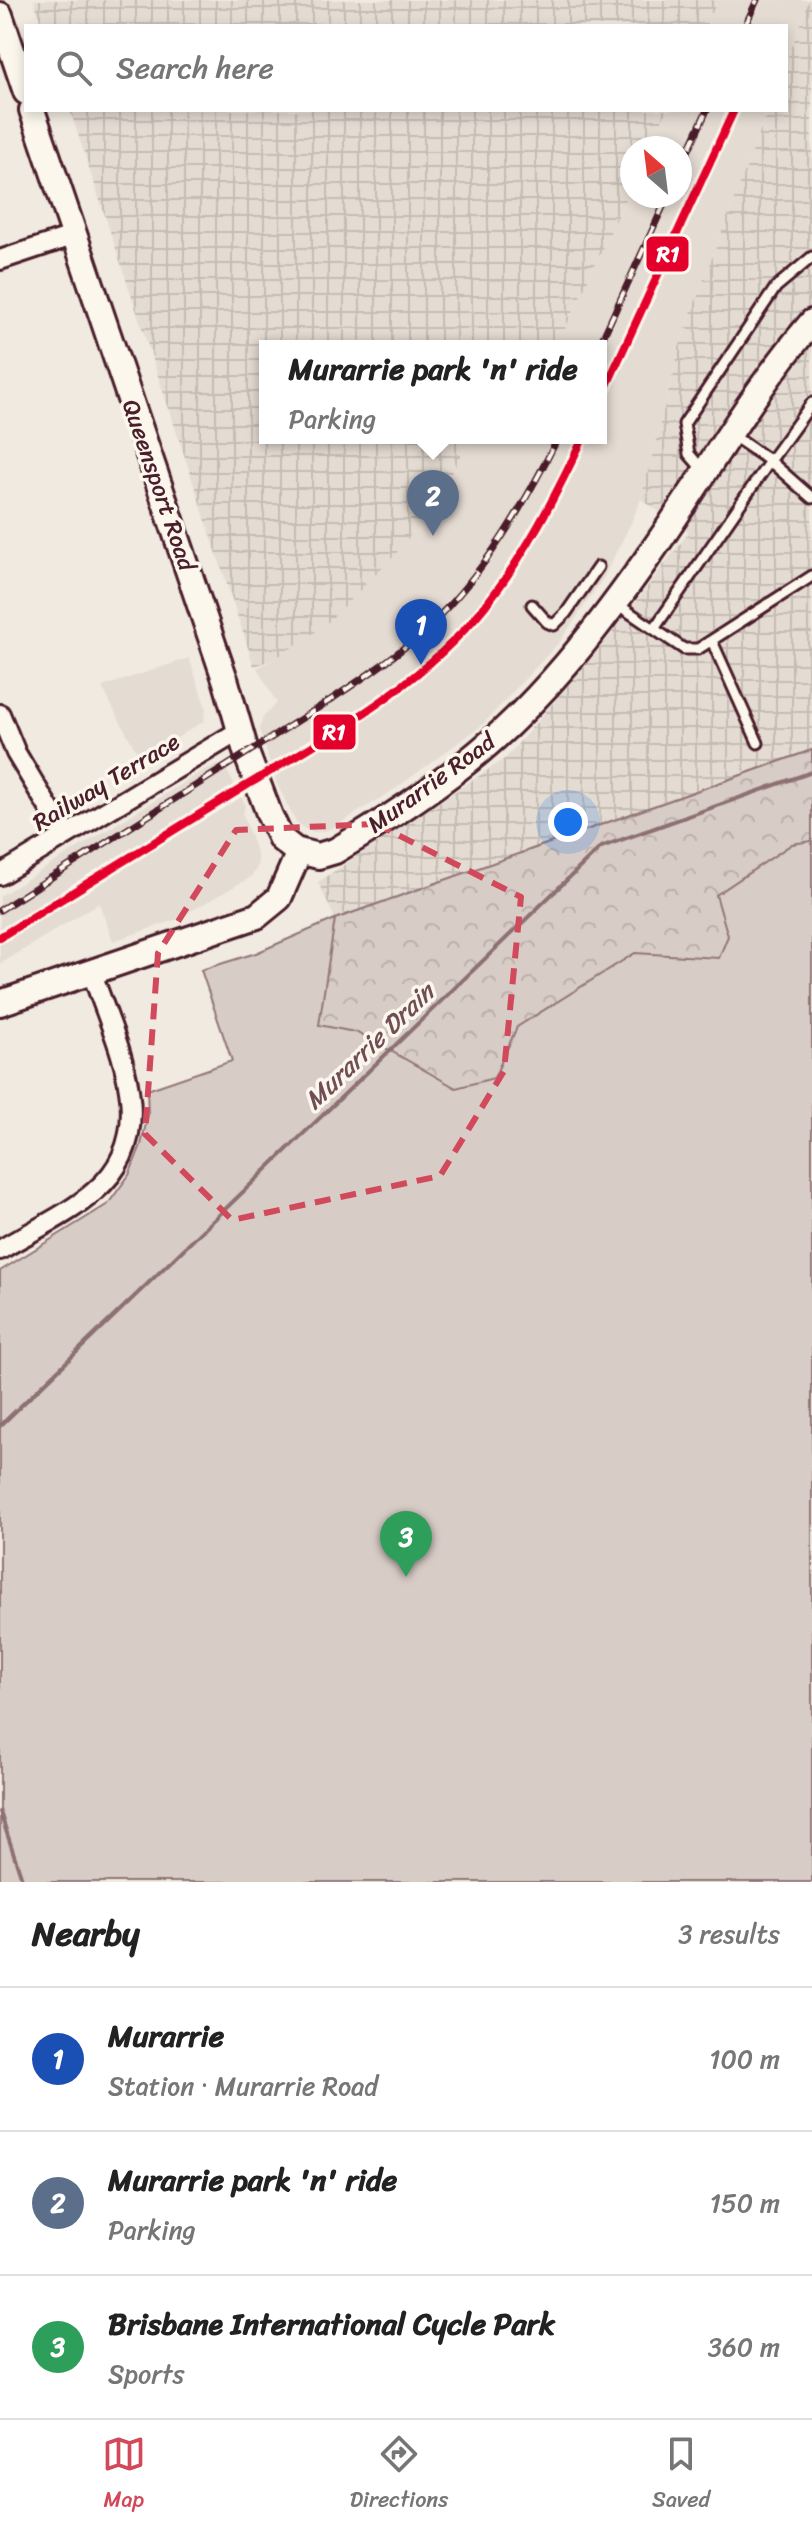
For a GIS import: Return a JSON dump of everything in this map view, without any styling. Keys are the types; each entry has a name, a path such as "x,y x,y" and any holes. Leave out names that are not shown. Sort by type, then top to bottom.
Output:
{"street":[{"path":"1,24 24,87"},
{"name":"Queensport Road","path":"33,112 226,682 255,780 281,839 299,852"},
{"path":"0,260 75,235"},
{"name":"Murarrie Road","path":"299,852 318,856 335,851 459,768 530,704 614,603 812,322"},
{"path":"0,714 16,753 65,835"},
{"name":"Railway Terrace","path":"0,875 239,731"},
{"path":"0,1003 263,913 279,898 299,852"},
{"path":"0,1250 98,1189 113,1170 128,1141 133,1117 131,1091 92,973"}],"lane":[{"path":"706,473 689,454 684,424 776,287 812,257"},
{"path":"654,629 812,403"},
{"path":"732,435 770,461 812,498"},
{"path":"532,605 547,622 554,625 598,567"},
{"path":"614,603 684,649 698,649 812,576"},
{"path":"712,641 758,743"}],"highlighted area":[{"path":"376,824 521,897 504,1071 440,1176 232,1220 145,1134 158,953 236,830"}],"shaded area":[{"path":"34,0 718,0 707,24 41,24"},
{"path":"718,0 809,0 788,57 788,24 707,24"},
{"path":"809,0 812,0 812,750 335,919 318,882 506,758 605,642 689,532 641,499 682,337 767,112 788,112 788,57"},
{"path":"71,112 666,112 655,136 620,136 622,208 560,340 259,340 259,444 467,444 439,498 395,555 324,626 273,660 254,666"},
{"path":"666,112 767,112 682,337 641,499 603,578 561,640 482,725 395,789 337,825 325,831 313,832 304,828 296,822 276,782 259,728 264,716 277,703 257,668 273,660 439,498 467,444 607,444 607,340 560,340 622,208 692,208 692,136 655,136"},
{"path":"189,658 206,708 204,721 141,760 102,687"},
{"path":"223,764 245,804 243,815 258,865 251,877 175,920 113,941 99,903 0,964 0,896 206,769"}],"green space":[{"path":"812,750 812,1882 0,1882 0,1271 108,1204 129,1175 141,1145 148,1115 147,1090 232,1061 201,970 256,953 335,919"},
{"path":"812,750 812,841 792,844 716,895 728,936 719,958 635,953 517,1027 494,1078 456,1088 359,1033 319,1025 335,919"}],"waterway":[{"name":"Murarrie Drain","path":"0,1426 601,847 812,772"},
{"name":"Murarrie Drain","path":"0,1812 23,1882"}],"railway":[{"path":"746,24 757,0"},
{"path":"692,143 706,112"},
{"path":"602,340 662,208"},
{"path":"0,910 332,699 407,645 450,604 486,560 517,513 555,444"}],"transit line":[{"name":"R1","path":"607,385 733,112"},
{"name":"R1","path":"0,937 341,728 432,661 460,635 514,566 580,444"}],"place":[{"name":"Murarrie park 'n' ride","path":"433,536"},
{"name":"Murarrie","path":"421,665"},
{"name":"Brisbane International Cycle Park","path":"406,1577"}]}
